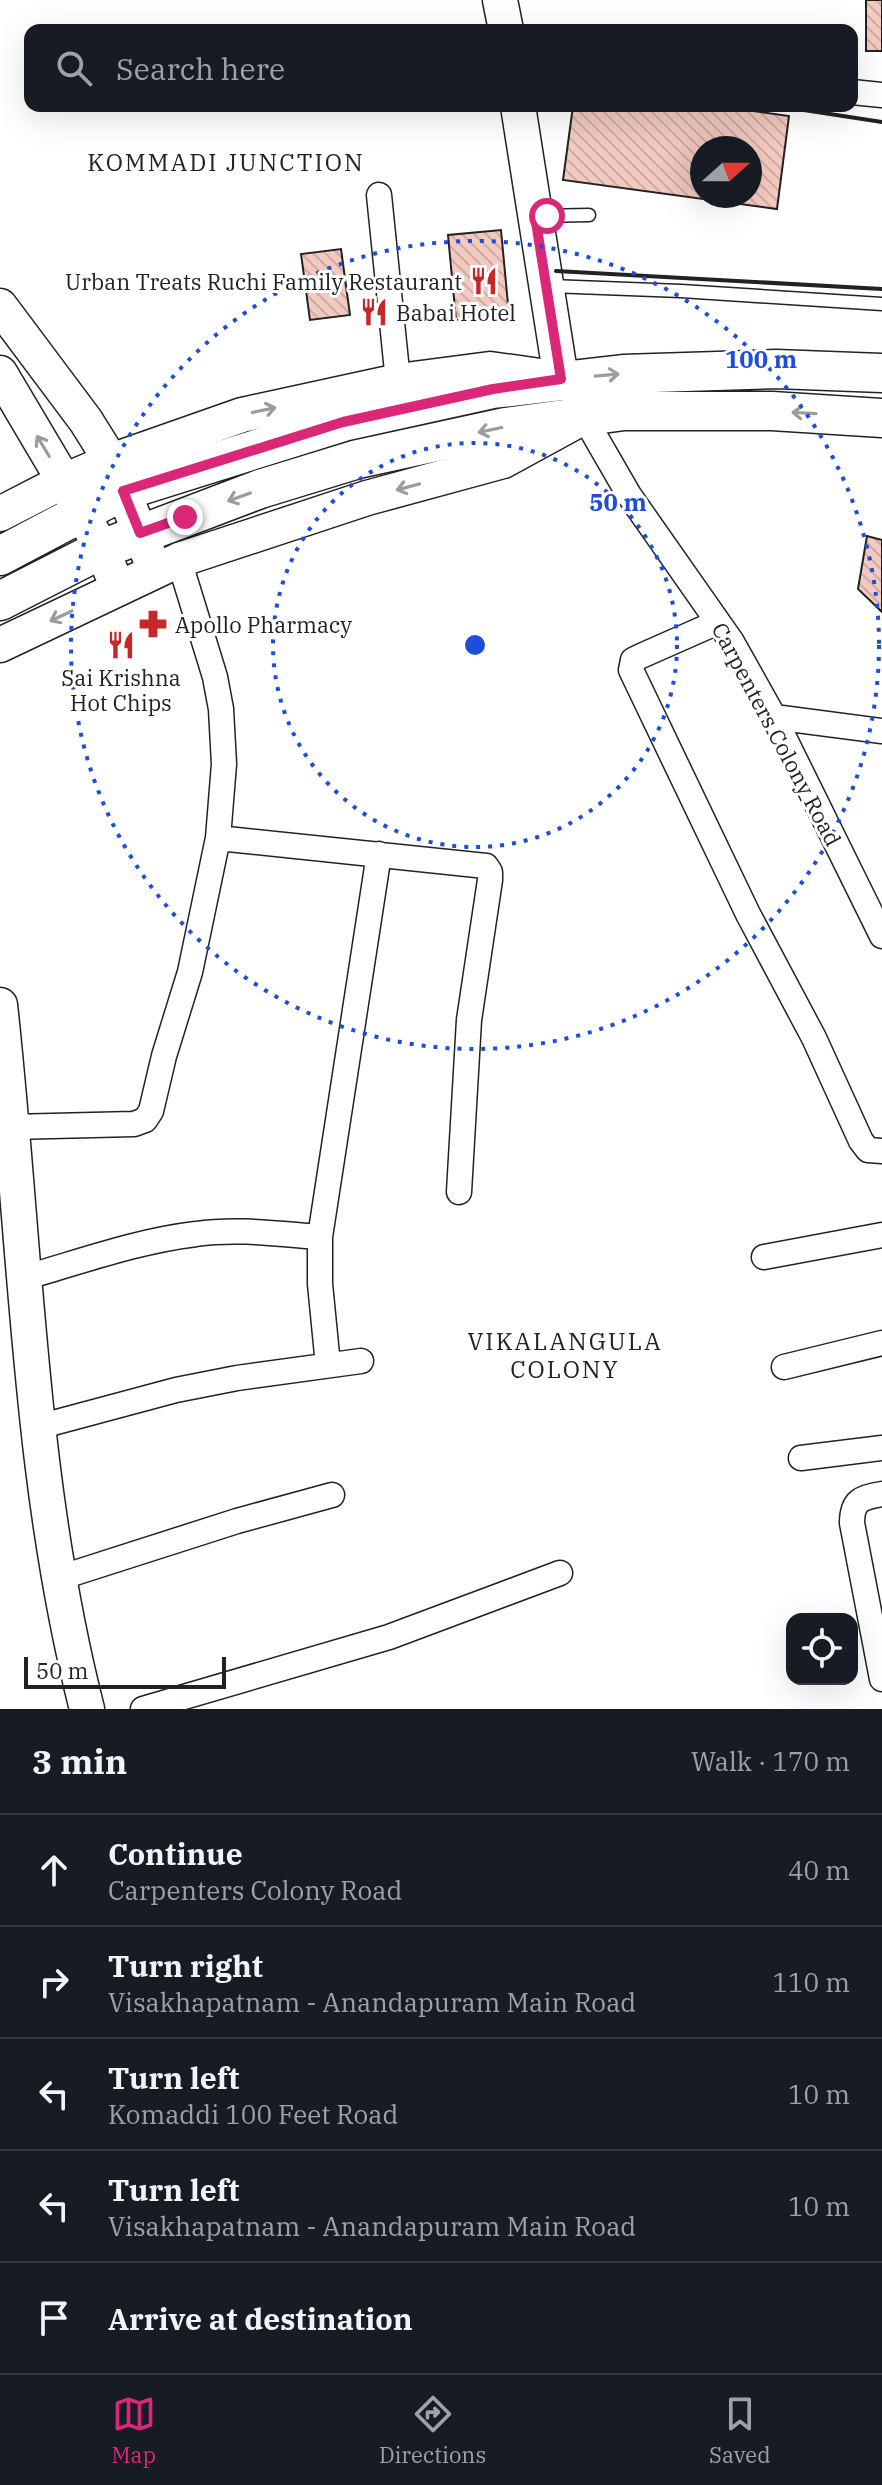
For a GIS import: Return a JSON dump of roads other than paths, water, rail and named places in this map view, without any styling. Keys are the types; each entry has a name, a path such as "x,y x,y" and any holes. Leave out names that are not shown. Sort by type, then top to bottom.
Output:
{"main road":[{"path":"0,556 73,496 117,476 493,389 623,374 776,369 882,373"},
{"path":"0,601 102,549 260,489 358,459 505,427 624,411 772,411 882,418"}],"street":[{"path":"500,0 505,24"},
{"path":"858,93 882,95"},
{"path":"117,476 242,415 398,381 490,369 561,379 519,112"},
{"path":"379,195 398,381"},
{"path":"0,306 86,421 117,476 140,533 167,565 215,677 221,709 224,764 218,838 190,972 151,1111 145,1120 134,1124 10,1127"},
{"path":"0,373 102,549 118,589"},
{"path":"0,645 167,565 367,498 503,461 584,417"},
{"name":"Carpenters Colony Road","path":"584,417 629,495 732,642 876,915 882,936"},
{"path":"0,514 73,496"},
{"path":"718,622 633,660 631,670 748,914 814,1038 861,1141 868,1150 882,1151"},
{"path":"774,717 882,731"},
{"path":"218,838 486,866 490,872 469,1020 459,1192"},
{"path":"328,1365 320,1284 320,1237 379,854"},
{"path":"0,1005 45,1496 73,1656 87,1709"},
{"path":"23,1278 146,1243 199,1233 247,1232 320,1237"},
{"path":"764,1257 882,1235"},
{"path":"784,1367 882,1343"},
{"path":"38,1427 176,1390 237,1378 361,1361"},
{"path":"801,1458 882,1448"},
{"path":"882,1494 864,1497 856,1502 852,1511 872,1568 882,1679"},
{"path":"59,1578 237,1521 332,1495"},
{"path":"143,1709 389,1637 560,1573"}],"lane":[{"path":"535,216 589,215"},
{"path":"546,286 882,304"}],"place":[{"name":"Urban Treats Ruchi Family Restaurant","path":"484,281"},
{"name":"Babai Hotel","path":"374,312"},
{"name":"Apollo Pharmacy","path":"153,624"},
{"name":"Sai Krishna Hot Chips","path":"121,645"}],"district":[{"name":"KOMMADI JUNCTION","path":"226,162"},
{"name":"VIKALANGULA COLONY","path":"565,1355"}]}
